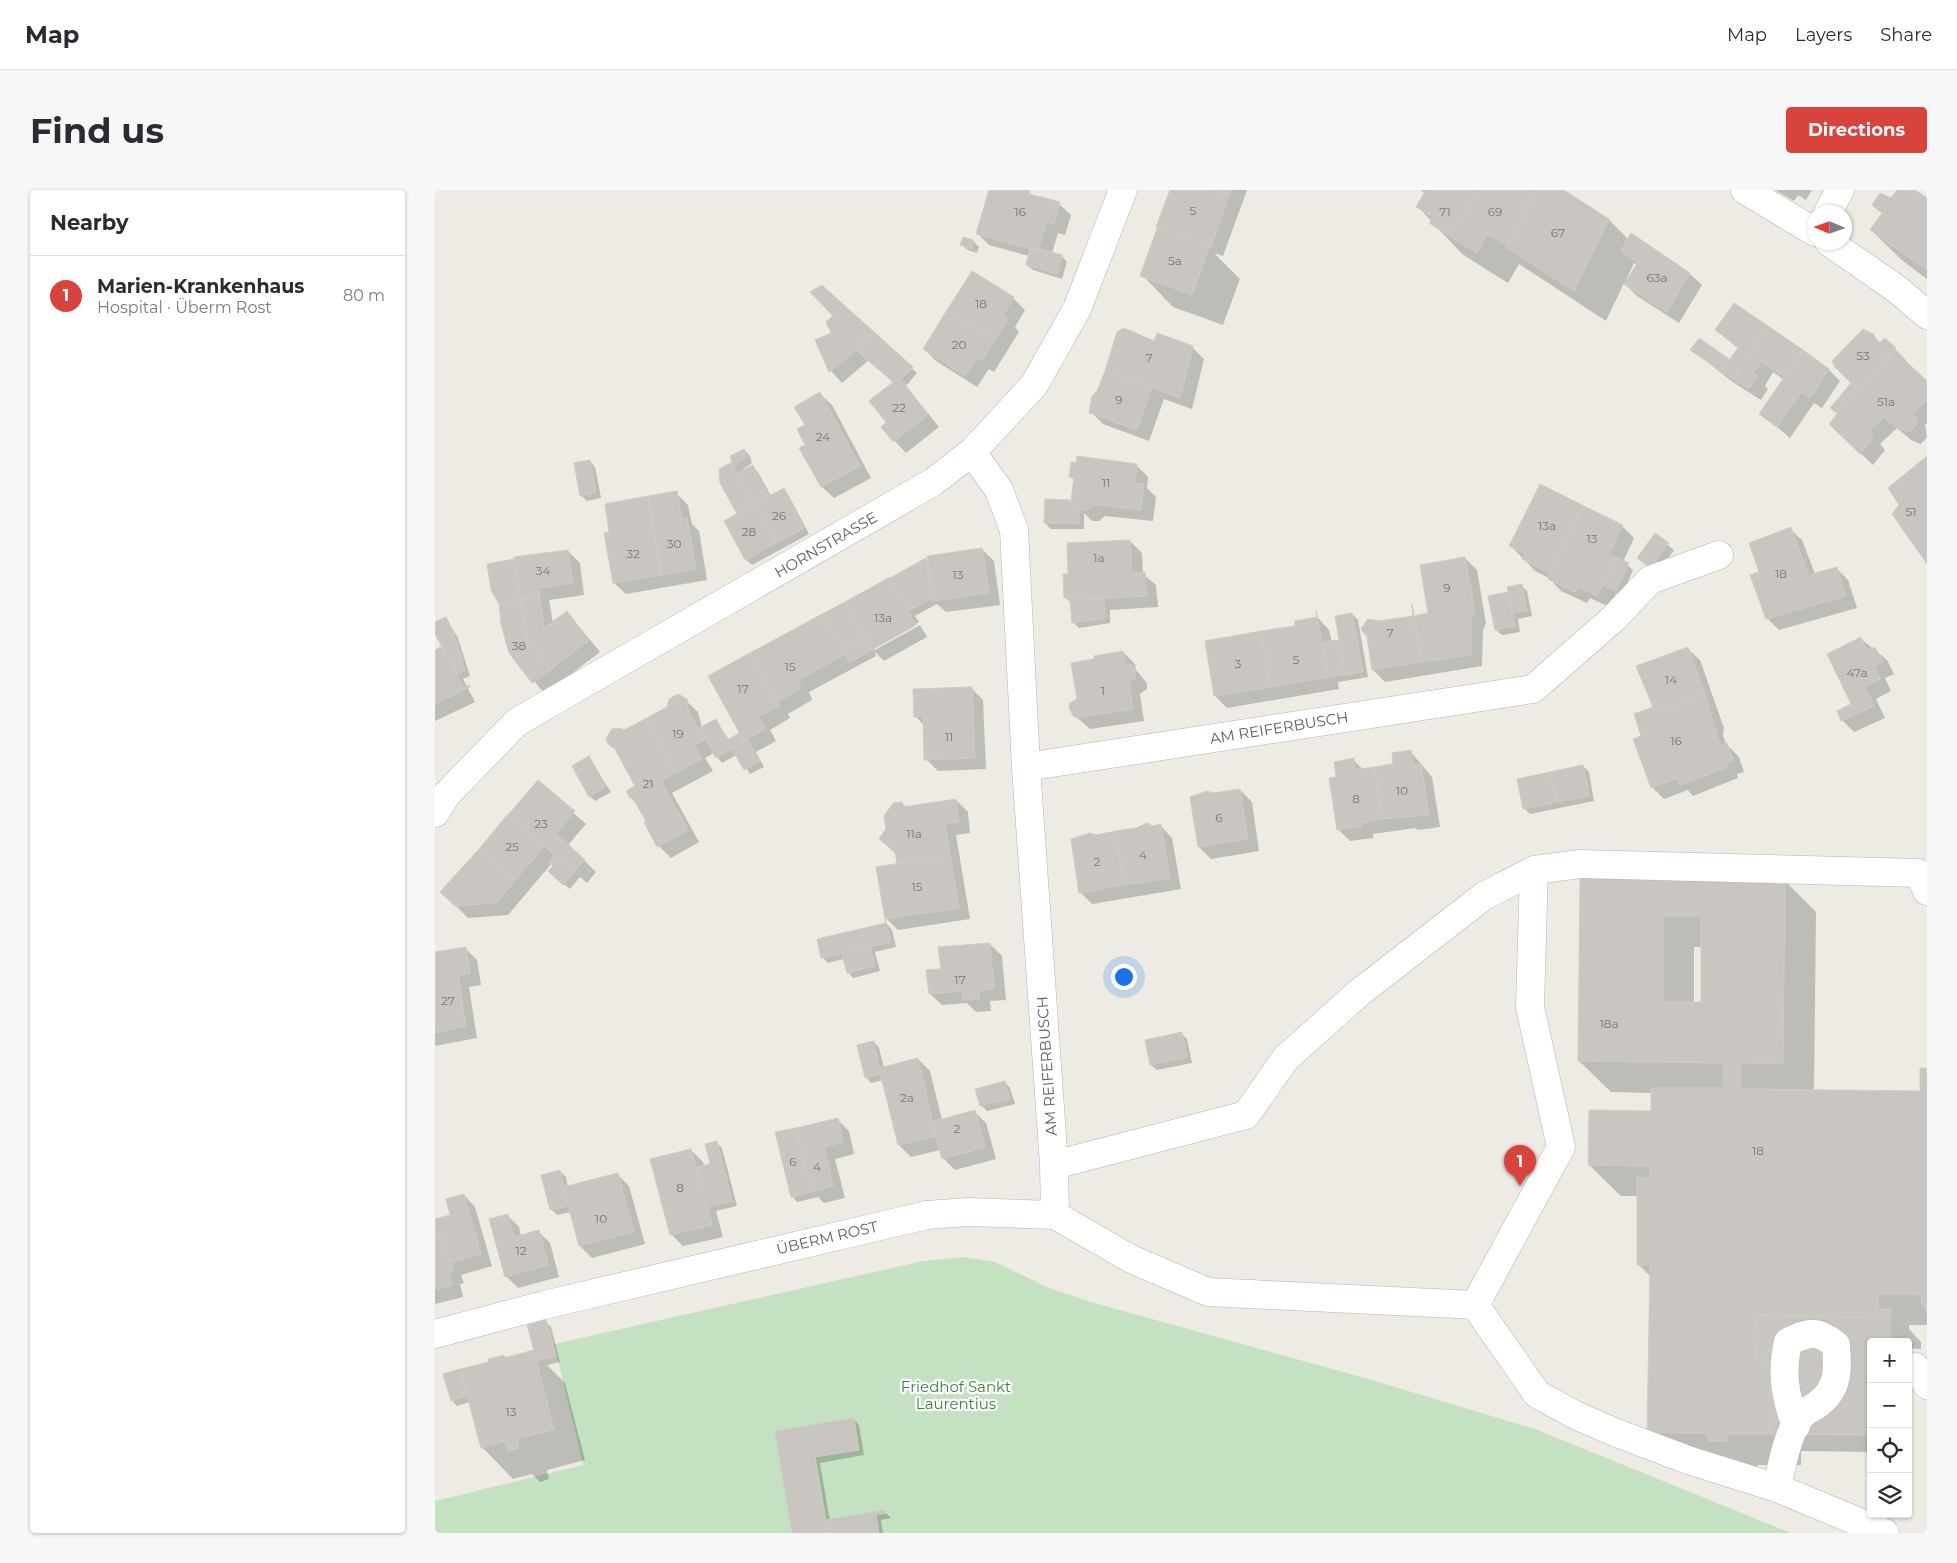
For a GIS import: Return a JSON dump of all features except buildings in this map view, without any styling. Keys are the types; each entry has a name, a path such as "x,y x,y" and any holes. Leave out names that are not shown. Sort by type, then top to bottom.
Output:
{"street":[{"name":"HORNSTRASSE","path":"435,813 447,794 517,722 933,482 972,452 1034,385 1077,309 1123,190"},
{"path":"1745,190 1807,227"},
{"path":"1832,205 1840,190"},
{"path":"1840,250 1898,290 1927,315"},
{"name":"AM REIFERBUSCH","path":"972,452 999,490 1013,530 1026,767 1054,1165 1055,1215"},
{"name":"AM REIFERBUSCH","path":"1026,767 1533,689 1614,618 1651,580 1719,555"},
{"path":"1054,1165 1246,1115 1286,1058 1360,992 1484,896 1534,870 1580,864 1919,873 1927,891"},
{"path":"1534,870 1530,1007 1561,1147 1475,1305 1537,1394 1614,1432 1688,1460 1777,1488 1885,1533"},
{"name":"ÜBERM ROST","path":"435,1334 544,1305 927,1214 969,1212 1055,1215 1131,1259 1208,1292 1475,1305"},
{"path":"1777,1488 1787,1444 1796,1426"}],"green space":[{"name":"Friedhof Sankt Laurentius","path":"963,1257 995,1262 1049,1288 1091,1302 1365,1378 1535,1429 1791,1533 435,1533 435,1501 583,1465 554,1344 923,1261"}],"place":[{"name":"Marien-Krankenhaus","path":"1520,1186"}]}
